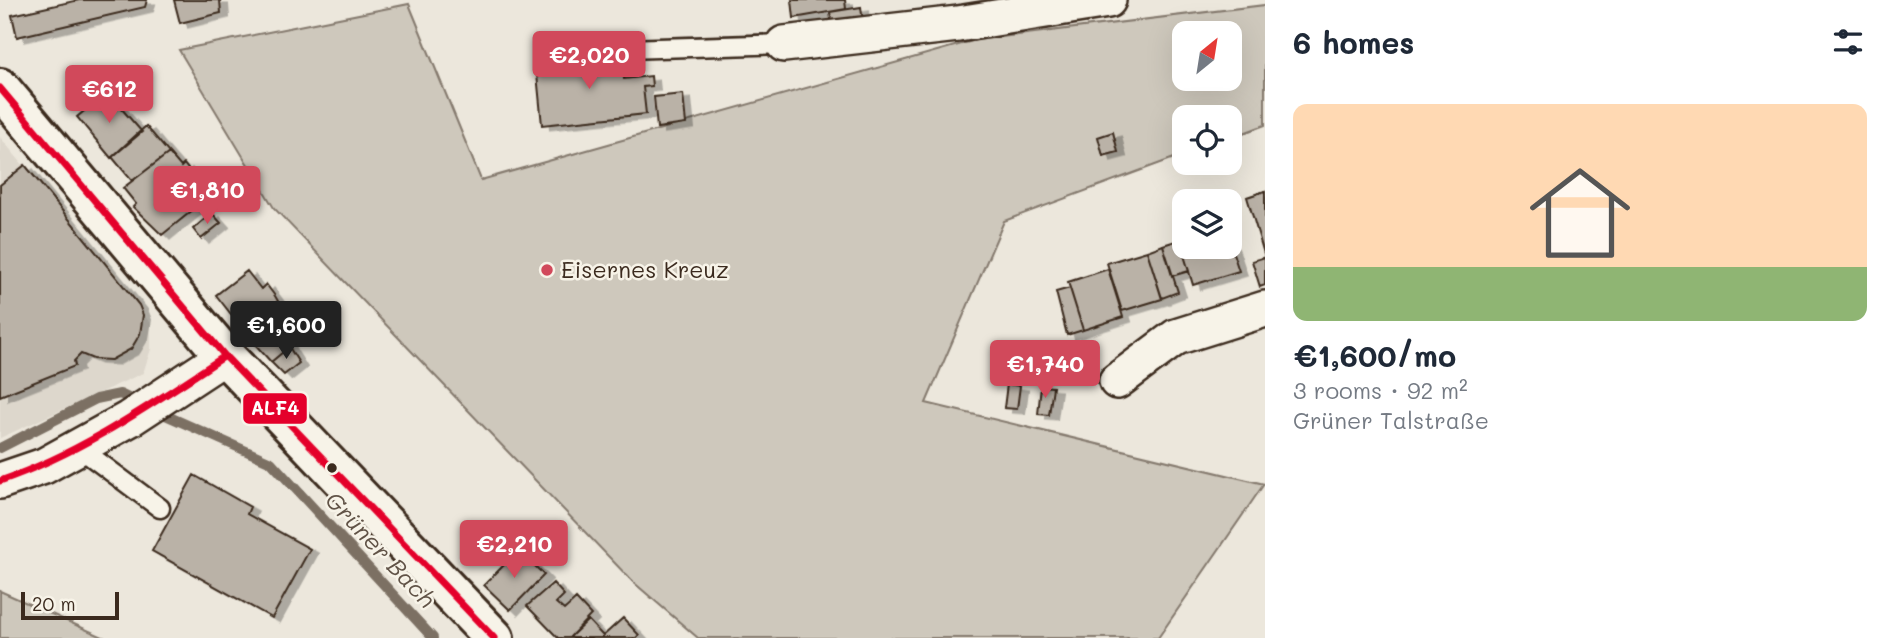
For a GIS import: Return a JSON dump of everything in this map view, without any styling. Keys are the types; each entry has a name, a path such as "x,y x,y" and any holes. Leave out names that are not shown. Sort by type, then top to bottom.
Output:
{"main road":[{"path":"0,88 225,356 495,638"}],"street":[{"path":"784,44 958,24 1108,0"},
{"path":"1117,381 1176,337 1265,309"},
{"path":"0,481 44,466 141,412 225,356"}],"lane":[{"path":"626,49 784,44"},
{"path":"78,446 160,508"}],"shaded area":[{"path":"409,4 481,180 976,40 1265,5 1265,125 1242,134 1242,105 1172,105 1172,159 1004,221 926,403 1264,484 1158,638 698,638 632,581 274,208 179,50"},
{"path":"0,137 139,305 143,315 151,323 151,349 143,373 0,438"},
{"path":"0,591 105,638 0,638"}],"building":[{"path":"79,0 147,0 145,7 17,37 12,15"},
{"path":"174,0 220,0 221,13 180,23"},
{"path":"792,0 845,0 846,9 794,18"},
{"path":"861,7 863,22 832,27 830,12"},
{"path":"621,55 624,79 651,76 652,86 643,87 646,114 542,125 536,64"},
{"path":"100,73 112,87 89,107 76,92"},
{"path":"107,92 142,132 111,158 77,117"},
{"path":"683,94 686,124 657,128 654,97"},
{"path":"146,126 169,153 132,181 112,157"},
{"path":"1113,132 1118,152 1103,156 1098,137"},
{"path":"169,153 181,167 184,164 210,196 162,235 133,207 136,204 123,188"},
{"path":"25,165 139,305 143,315 140,334 131,349 111,360 93,359 81,354 74,361 75,366 0,396 0,185"},
{"path":"1265,191 1265,257 1247,197"},
{"path":"212,213 221,223 201,239 193,229"},
{"path":"1172,242 1172,259 1185,259 1189,271 1172,276 1163,245"},
{"path":"1163,245 1178,292 1162,298 1147,251"},
{"path":"1147,251 1162,299 1122,311 1107,263"},
{"path":"1265,257 1265,285 1260,287 1252,261"},
{"path":"1185,259 1235,259 1239,271 1193,285"},
{"path":"1108,269 1123,317 1083,330 1068,282"},
{"path":"247,271 261,289 266,284 278,301 274,305 283,318 252,341 216,295"},
{"path":"1070,288 1083,330 1067,335 1056,292"},
{"path":"283,326 289,347 271,362 252,341 264,332 267,336"},
{"path":"289,347 299,363 284,375 271,362"},
{"path":"1007,384 1020,386 1017,409 1004,408"},
{"path":"1041,386 1053,387 1049,415 1038,414"},
{"path":"194,475 250,507 247,514 310,549 272,618 152,551"},
{"path":"519,550 544,575 510,610 484,585"},
{"path":"553,583 564,595 556,603 564,610 576,599 591,615 569,638 558,638 527,606"},
{"path":"623,618 639,635 636,638 569,638 588,620 603,636"}],"waterway":[{"name":"Grüner Bach","path":"0,448 96,399 120,394 141,404"},
{"name":"Grüner Bach","path":"154,410 271,462 433,638"}],"transit line":[{"name":"ALF4","path":"0,88 225,356 494,638"},
{"name":"ALF4","path":"0,481 88,442 225,356"}],"place":[{"name":"Eisernes Kreuz","path":"547,270"}]}
